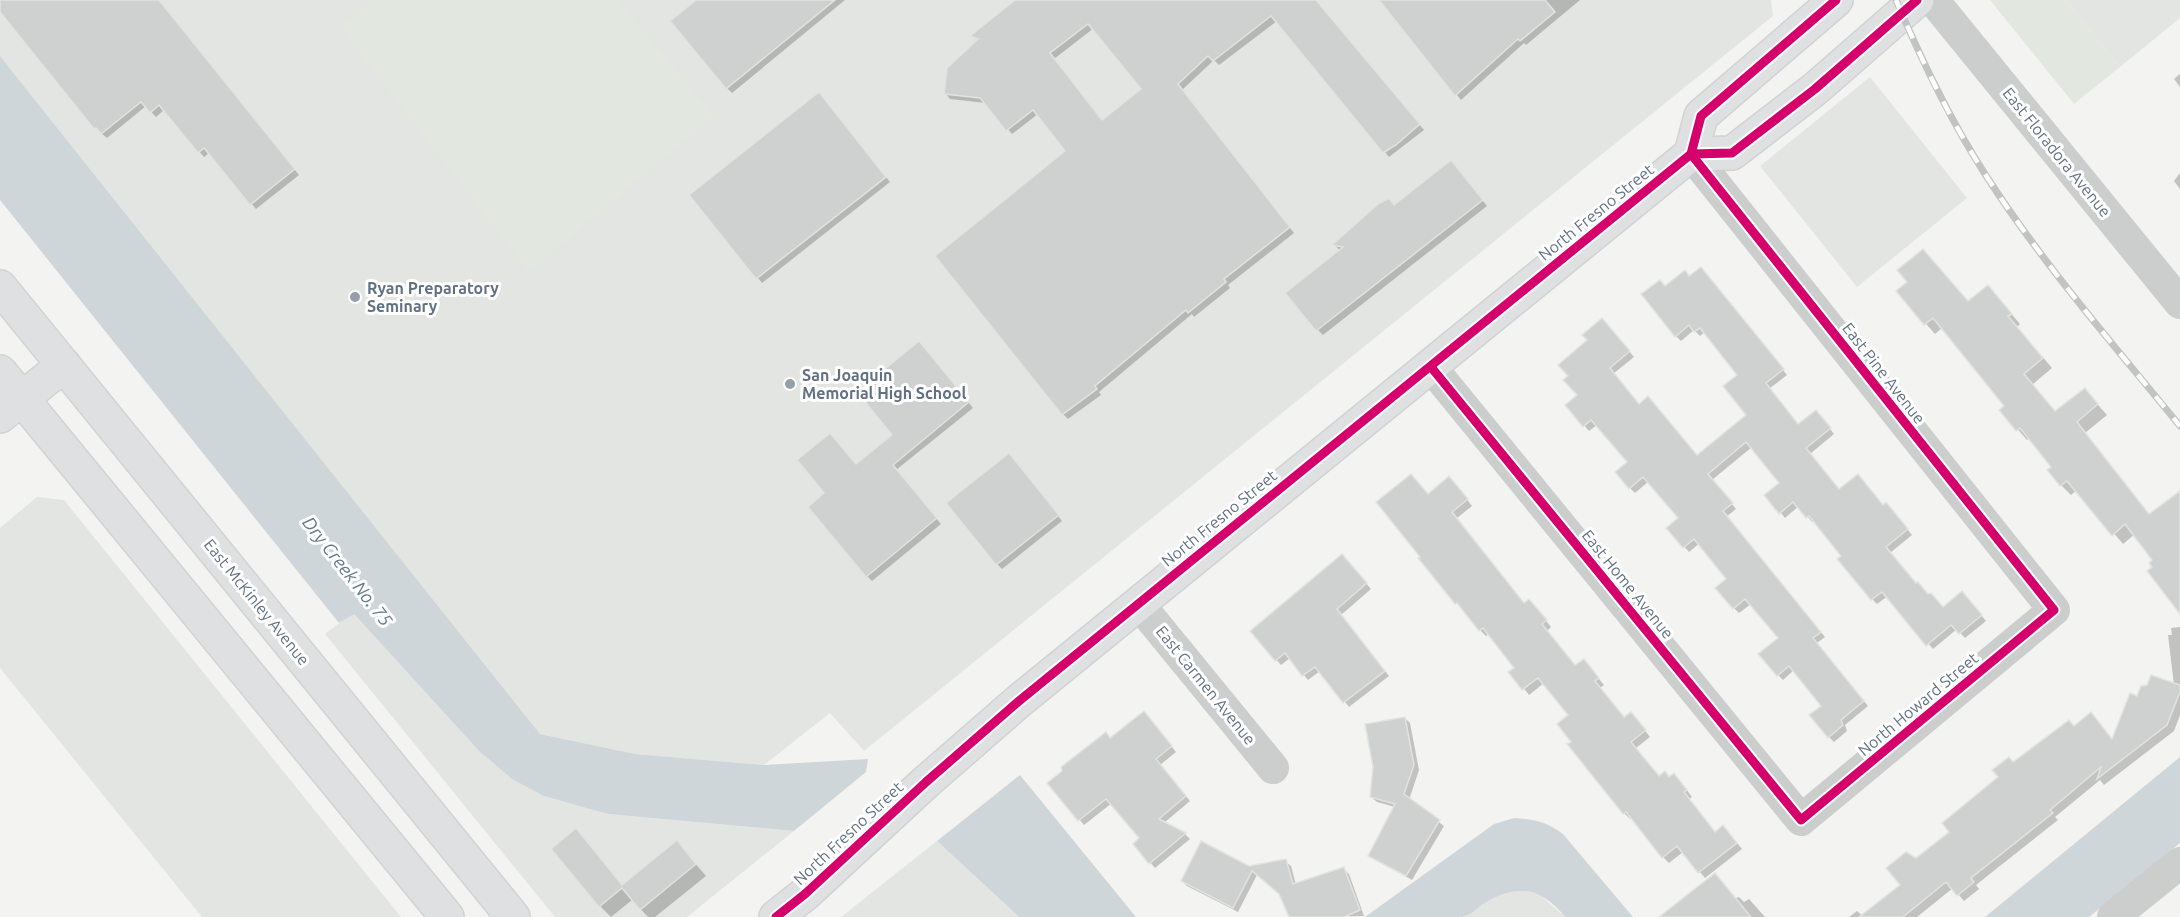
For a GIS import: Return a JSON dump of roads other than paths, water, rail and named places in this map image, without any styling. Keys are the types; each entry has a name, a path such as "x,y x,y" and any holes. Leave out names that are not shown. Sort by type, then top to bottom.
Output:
{"main road":[{"path":"1732,153 1800,77 1895,0"},
{"path":"1819,6 1701,116 1691,154 1732,153 1815,89 1917,0"},
{"name":"North Fresno Street","path":"776,917 805,894 922,786 1019,701 1691,154"},
{"name":"East McKinley Avenue","path":"0,287 513,917"},
{"path":"11,407 64,365"},
{"path":"0,372 11,407 447,917"}],"street":[{"name":"East Floradora Avenue","path":"1933,0 2180,303"},
{"name":"East Pine Avenue","path":"1691,154 2054,610"},
{"name":"East Home Avenue","path":"1431,367 1801,820"},
{"name":"East Carmen Avenue","path":"1138,603 1273,768"},
{"name":"North Howard Street","path":"1801,820 2054,610"},
{"path":"2113,917 2180,863"}],"water":[{"name":"Dry Creek No. 75","path":"0,56 540,734 635,754 764,765 868,759 866,772 794,831 608,814 544,796 512,779 479,751 354,614 339,623 0,200"},
{"path":"2180,757 2180,843 2089,917 1985,917"},
{"path":"1020,775 1136,917 1019,917 937,841"},
{"path":"1514,818 1540,822 1563,834 1633,917 1565,917 1556,907 1538,895 1518,891 1496,897 1462,917 1365,917 1494,824"}],"railway":[{"path":"1896,0 1948,111 2007,207 2079,303 2180,426"}],"place":[{"name":"Ryan Preparatory Seminary","path":"355,297"},
{"name":"San Joaquin Memorial High School","path":"790,384"}]}
